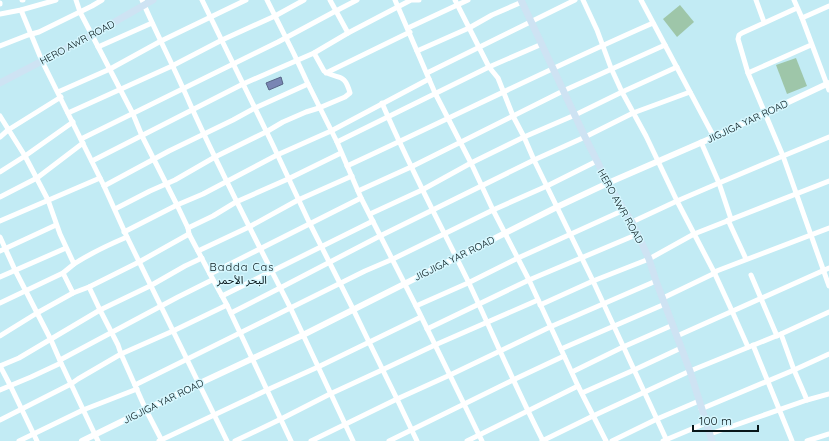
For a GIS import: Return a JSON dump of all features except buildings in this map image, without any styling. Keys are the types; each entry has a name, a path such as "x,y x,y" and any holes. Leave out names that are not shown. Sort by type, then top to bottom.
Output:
{"main road":[{"name":"HERO AWR ROAD","path":"0,83 92,35 143,3 153,0"},
{"name":"HERO AWR ROAD","path":"522,1 585,137 608,183 632,222 649,259 690,371 711,438"}],"street":[{"path":"0,14 21,10 56,0"},
{"path":"76,0 80,12 133,114 153,160 177,205 188,228 189,234 212,280 227,305 291,441"},
{"path":"0,46 39,32 102,0"},
{"path":"202,0 298,200 354,309 368,342 417,441"},
{"path":"0,137 60,95 161,41 246,0"},
{"path":"267,0 337,142 361,198 393,259 482,441"},
{"path":"68,113 172,66 222,40 275,16 304,0"},
{"path":"330,0 348,34"},
{"path":"0,197 37,178 82,141 183,88 286,38 358,0"},
{"path":"395,0 429,79 518,258 578,386 606,441"},
{"path":"92,161 243,84 314,53 411,0 419,0"},
{"path":"455,0 490,67 498,78 513,116 645,392 665,440 706,422"},
{"path":"326,73 468,0"},
{"path":"427,73 575,0"},
{"path":"584,0 622,92 659,161 768,381 792,441"},
{"path":"641,0 714,137"},
{"path":"756,0 764,22"},
{"path":"794,0 828,86"},
{"path":"802,18 829,5 828,0"},
{"path":"417,51 469,28 522,1"},
{"path":"143,3 236,202 290,308 353,441"},
{"path":"797,8 742,33 739,35 738,39 748,73 782,156 829,286"},
{"path":"21,10 42,61 92,161 150,286 227,441"},
{"path":"98,47 152,23"},
{"path":"347,166 552,68 653,23"},
{"path":"337,142 490,67 542,44"},
{"path":"358,190 411,167 611,68 665,45"},
{"path":"748,73 811,45"},
{"path":"115,209 166,183 175,180 215,157 283,122 345,97 350,93 346,82 341,78 324,71 314,53"},
{"path":"370,214 422,190 471,163 524,137 575,116 622,92 677,67"},
{"path":"124,232 277,155 331,131 429,79"},
{"path":"104,186 169,151 255,108 308,84"},
{"name":"JIGJIGA YAR ROAD","path":"82,441 198,384 303,335 557,207 828,86"},
{"path":"230,313 380,236 534,160 633,113 690,92"},
{"path":"382,103 399,142 445,234 542,441 690,371 779,335 829,312"},
{"path":"0,116 37,178 48,200 56,225 74,264"},
{"path":"0,172 73,122"},
{"path":"632,222 829,137"},
{"path":"701,142 719,184 730,219 746,259"},
{"path":"188,228 213,216 236,202 341,153"},
{"path":"19,441 83,410 136,387 365,271 597,161"},
{"path":"198,251 249,227 298,200 352,176"},
{"path":"0,221 100,178"},
{"path":"235,441 330,394 487,322 649,259 694,234 829,181"},
{"path":"210,274 361,198"},
{"path":"416,306 624,210"},
{"path":"222,296 373,221"},
{"path":"3,250 56,225"},
{"path":"561,349 664,301 714,272 829,228"},
{"path":"0,336 73,293 90,287 189,234"},
{"path":"427,329 528,280 638,234"},
{"path":"0,237 3,250 26,290 51,340 98,441"},
{"path":"0,303 63,273 95,251 127,238"},
{"path":"0,277 66,248"},
{"path":"37,441 0,366 19,358 100,310 150,286 202,258"},
{"path":"677,336 829,268"},
{"path":"63,273 73,293"},
{"path":"751,275 807,400"},
{"path":"0,390 31,377 112,332 212,280"},
{"path":"311,441 397,399 501,352 550,327 656,281"},
{"path":"90,287 161,441 214,414 318,367 421,317"},
{"path":"0,420 21,408 71,384 121,354 227,305"},
{"path":"572,372 623,347 673,326"},
{"path":"582,393 681,348"},
{"path":"701,409 829,354"},
{"path":"389,441 564,356"},
{"path":"467,441 578,386"},
{"path":"711,438 780,410 829,394"},
{"path":"612,441 699,401"},
{"path":"808,441 829,434"}],"green space":[{"path":"680,5 694,22 677,37 663,19"},
{"path":"796,58 807,86 787,94 776,65"}],"water":[{"path":"281,77 283,84 269,90 266,83"}],"district":[{"name":"Badda Cas البحر الأحمر","path":"242,273"}]}
